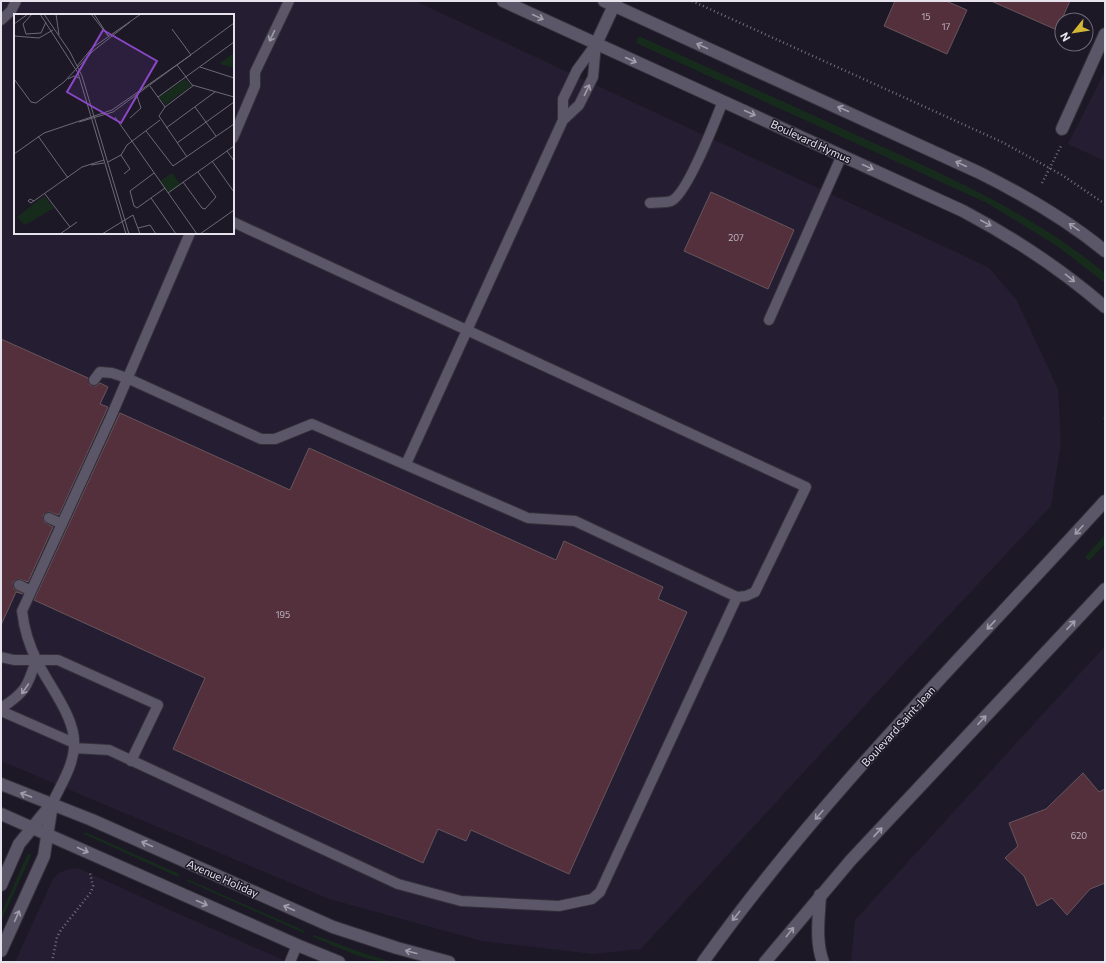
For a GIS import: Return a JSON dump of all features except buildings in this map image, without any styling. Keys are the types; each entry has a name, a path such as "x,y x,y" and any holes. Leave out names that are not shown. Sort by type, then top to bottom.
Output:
{"street":[{"name":"Boulevard Hymus","path":"502,1 842,155 992,226 1061,271 1105,307"},
{"path":"596,44 611,3 980,173 1036,203 1078,230 1105,250"},
{"path":"1063,135 1105,34"},
{"name":"Boulevard Saint-Jean","path":"703,962 727,928 778,863 844,786 1105,501"},
{"path":"766,962 820,895 1105,589"},
{"name":"Avenue Holiday","path":"1,784 92,820 333,927 391,946 449,962"},
{"path":"1,885 19,844 52,804"},
{"path":"1,951 44,856 52,804"},
{"path":"1,814 338,962"},
{"path":"820,895 818,929 823,962"}],"lane":[{"path":"1,20 11,11 16,1"},
{"path":"234,136 255,86 255,72 289,1"},
{"path":"563,120 563,99 577,70 596,44"},
{"path":"406,464 563,120 579,105 593,77 596,44"},
{"path":"650,203 672,201 681,193 695,166 723,101"},
{"path":"769,320 842,155"},
{"path":"94,380 100,372 112,373 127,378 261,439 275,439 312,424 528,518 575,521 691,577 737,596 746,596 755,592 806,487 234,222"},
{"path":"52,804 71,763 74,746 74,733 68,718 36,660 24,629 22,611 127,378 190,234"},
{"path":"49,518 62,524"},
{"path":"19,585 31,591"},
{"path":"1,709 74,746 110,750 398,884 461,901 559,906 592,899 600,892 737,596"},
{"path":"1,657 14,660 58,660 158,705 132,761"},
{"path":"1,709 18,698 30,681 36,660"},
{"path":"290,962 297,945"}],"path":[{"path":"692,1 954,119 1024,153 1049,167 1105,204"},
{"path":"1042,183 1048,174 1049,167 1063,135"},
{"path":"52,962 57,937 91,892 92,880 88,869"}],"shaded area":[{"path":"1,1 415,1 988,267 1016,299 1058,389 1061,443 1051,506 641,949 593,954 482,941 329,899 1,761"},
{"path":"1105,71 1105,161 1068,144"},
{"path":"1105,646 1105,962 851,962 855,920"},
{"path":"78,868 288,962 15,962 53,879 59,873"}],"green space":[{"path":"639,36 935,171 994,200 1050,233 1078,252 1105,273 1105,283 1057,246 987,203 636,43"},
{"path":"1105,535 1105,544 1089,561 1085,557"},
{"path":"85,832 179,874 178,877 84,834"},
{"path":"30,853 31,856 1,921 1,914 27,855"},
{"path":"187,879 305,931 304,933 187,881"},
{"path":"314,935 392,962 372,960 362,957 313,937"}]}
